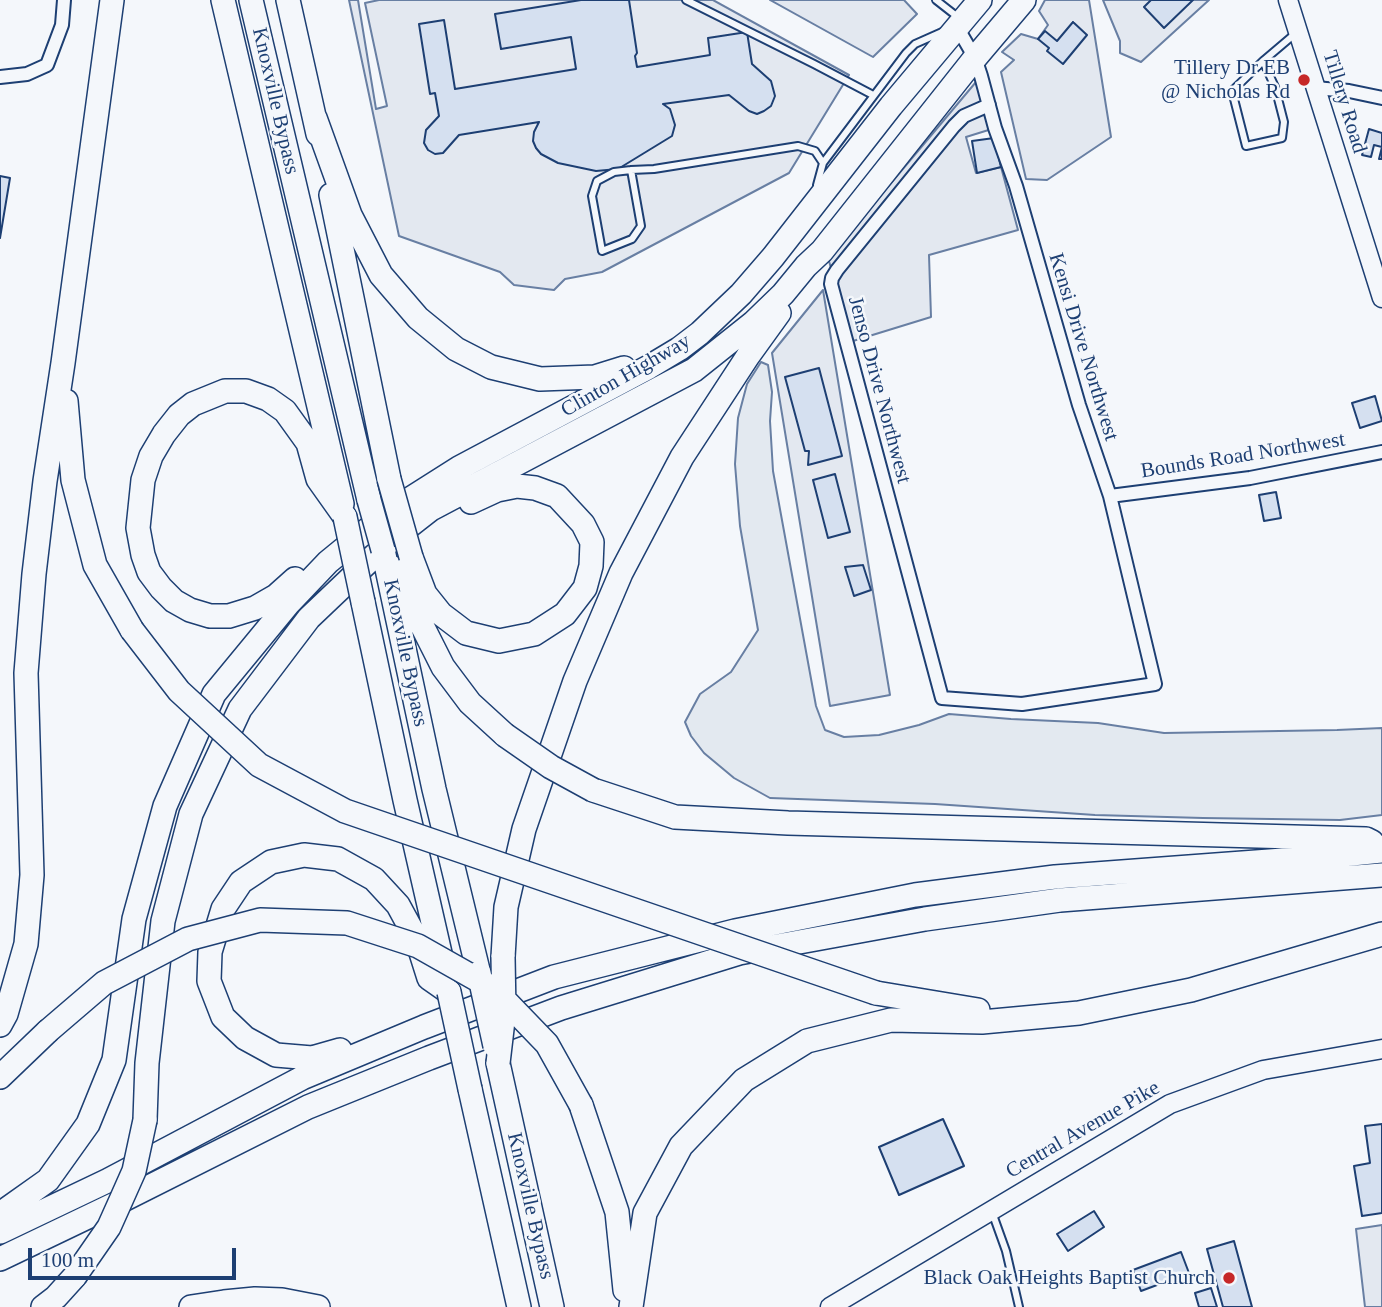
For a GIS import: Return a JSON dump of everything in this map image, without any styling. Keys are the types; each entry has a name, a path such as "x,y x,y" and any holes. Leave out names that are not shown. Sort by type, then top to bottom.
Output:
{"highway":[{"path":"0,1025 6,1014 26,944 32,875 26,673 34,574 111,0"},
{"name":"Knoxville Bypass","path":"223,0 345,517 405,800 519,1307"},
{"name":"Knoxville Bypass","path":"251,0 369,500 383,550 398,569 434,789 478,970 552,1307"},
{"path":"288,0 389,479 398,569 443,667 470,703 505,735 551,767 593,790 675,817 789,823 1366,839 1382,848"},
{"name":"Clinton Highway","path":"328,562 388,513 459,468 649,367 700,333 741,294 891,106 980,0"},
{"path":"43,1307 75,1276 108,1227 134,1171 145,1120 147,1063 163,921 191,814 240,709 309,618 407,527 431,509 466,489 694,370 753,323 822,251 1024,0"},
{"path":"315,118 350,215 381,275 418,318 456,349 491,367 540,379 595,377 631,366 661,351 679,349"},
{"path":"500,1071 506,907 524,829 575,681 621,573 682,457 748,356 815,267 822,251"},
{"path":"63,363 73,480 95,565 132,630 179,691 259,765 345,811 876,993 984,1011 1079,1013"},
{"path":"328,562 307,568 276,596 255,608 229,616 190,610 174,601 149,572 138,528 143,480 151,457 171,424 193,404 225,391 246,391 268,399 285,411 308,443 318,479 345,517"},
{"path":"398,569 425,593 441,614 466,633 499,641 534,634 565,614 585,588 592,566 592,542 583,524 557,496 535,488 517,486 497,490 425,525 407,527"},
{"path":"0,1214 48,1180 88,1124 114,1060 134,919 166,806 214,694 289,603 328,562"},
{"path":"0,1232 107,1181 302,1078 554,977 735,931 915,895 1055,877 1382,848"},
{"path":"424,1027 312,1058 275,1055 244,1038 223,1017 209,981 210,952 223,909 241,882 271,862 304,855 338,859 374,879 398,905 416,940 429,978 449,992"},
{"path":"0,1259 308,1107 561,1008 739,953 925,919 1060,900 1382,876"},
{"path":"0,1077 104,983 188,939 260,920 347,923 418,946 494,989 547,1044 581,1105 617,1212 629,1307"},
{"path":"629,1307 645,1213 681,1146 744,1080 807,1041 891,1020 982,1022 1079,1013 1191,990 1382,934"},
{"path":"191,1307 255,1299 282,1300 318,1307"}],"main road":[{"name":"Tillery Road","path":"1288,0 1382,298"},
{"name":"Central Avenue Pike","path":"830,1307 1170,1104 1263,1070 1382,1049"}],"street":[{"path":"1,76 27,74 47,65 62,25 64,0"},
{"name":"Kensi Drive Northwest","path":"960,24 975,58 995,128 1016,186 1079,405 1110,495 1155,684"},
{"path":"1315,88 1382,98"},
{"name":"Jenso Drive Northwest","path":"989,105 964,116 954,125 836,270 831,284 942,698 1022,704 1155,684"},
{"name":"Bounds Road Northwest","path":"1110,495 1250,478 1382,452"}],"lane":[{"path":"686,0 873,95"},
{"path":"803,219 815,193 823,163 906,53 915,44 960,24 936,0"},
{"path":"1263,61 1275,87 1284,122 1282,138 1246,146 1232,91 1263,61 1298,32"},
{"path":"631,170 641,226 632,239 602,251 592,196 597,181 614,172 631,170 667,167 798,146 815,151 823,163"},
{"path":"991,1211 1006,1251 1019,1307"}],"shaded area":[{"path":"349,0 358,0 376,109 387,106 365,3 379,0 713,0 849,75 789,173 602,272 565,279 554,290 514,285 500,272 399,236"},
{"path":"770,0 904,0 917,14 873,57"},
{"path":"1045,0 1089,0 1111,137 1047,180 1026,179 1001,72 1014,60 1002,52 1021,34 1038,39 1048,25 1039,11"},
{"path":"1103,0 1209,0 1141,62 1120,53 1120,41"},
{"path":"981,76 995,128 966,137 976,173 1001,167 1018,230 929,255 931,317 853,341 828,258"},
{"path":"823,290 890,695 830,706 772,353"},
{"path":"761,362 768,365 772,392 770,421 773,471 816,706 825,730 844,737 879,735 949,714 1098,723 1164,733 1382,728 1382,815 1340,820 1095,815 935,804 770,798 734,778 704,753 691,736 685,722 700,694 731,672 758,630 740,526 735,464 738,418 747,384"},
{"path":"1382,1225 1382,1307 1365,1307 1356,1229"}],"building":[{"path":"581,0 629,0 637,67 710,55 708,38 747,32 752,64 771,81 775,96 771,106 757,114 729,95 663,104 670,109 675,125 672,136 618,169 596,171 558,163 541,154 533,141 539,122 459,135 443,153 435,154 428,150 424,143 426,130 439,116 435,93 430,94 419,24 444,20 455,89 576,69 571,37 501,49 495,14"},
{"path":"1151,0 1193,0 1164,28 1144,7"},
{"path":"1073,22 1087,35 1063,64 1047,51 1049,48 1038,39 1045,31 1057,41"},
{"path":"1369,129 1382,133 1382,147 1374,145 1371,157 1362,155"},
{"path":"994,138 1001,167 977,173 972,141"},
{"path":"0,176 10,178 0,238"},
{"path":"819,368 842,456 808,465 809,451 805,451 785,377"},
{"path":"1375,396 1382,421 1360,428 1352,403"},
{"path":"835,474 850,532 828,538 813,480"},
{"path":"1276,492 1281,518 1264,521 1259,495"},
{"path":"863,565 871,590 854,596 845,567"},
{"path":"943,1119 964,1166 899,1195 879,1147"},
{"path":"1382,1124 1382,1213 1362,1216 1354,1166 1370,1163 1365,1126"},
{"path":"1094,1211 1104,1227 1068,1251 1057,1234"},
{"name":"Black Oak Heights Baptist Church","path":"1234,1241 1252,1307 1223,1307 1207,1249"},
{"path":"1181,1252 1189,1273 1141,1291 1133,1270"},
{"path":"1211,1288 1217,1307 1199,1307 1195,1293"}],"place":[{"name":"Tillery Dr EB @ Nicholas Rd","path":"1304,80"},
{"name":"Black Oak Heights Baptist Church","path":"1229,1278"}]}
